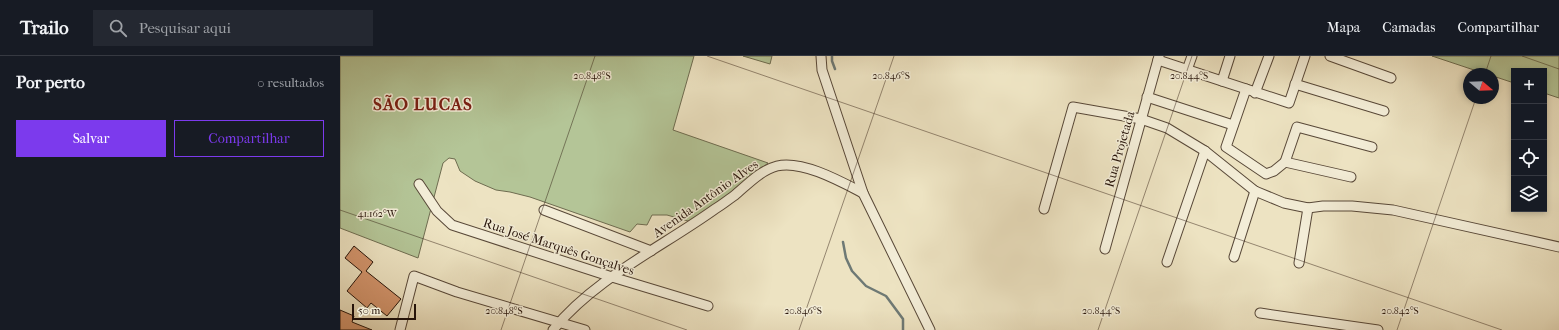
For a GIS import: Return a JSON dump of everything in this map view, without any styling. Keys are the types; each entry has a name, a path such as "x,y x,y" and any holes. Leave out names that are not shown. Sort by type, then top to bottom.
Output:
{"street":[{"path":"822,56 822,70 863,192 930,330"},
{"path":"1187,70 1192,56"},
{"path":"1222,81 1230,56"},
{"path":"1256,93 1269,56"},
{"path":"1159,58 1187,70 1289,103 1305,56"},
{"path":"1330,56 1391,78"},
{"name":"Rua Projetada","path":"1105,249 1159,58"},
{"path":"1296,84 1384,111"},
{"path":"1246,89 1226,147 1266,174 1274,171 1285,162 1297,127 1372,146"},
{"path":"1147,97 1233,125"},
{"path":"1044,209 1073,106 1141,118 1167,128 1205,151 1255,191 1284,203 1308,208 1323,206 1352,206 1393,210 1559,247"},
{"path":"1167,262 1205,151"},
{"path":"1285,162 1352,177"},
{"name":"Avenida Antônio Alves","path":"553,330 577,303 651,251 734,196 768,169 778,166 802,168 831,177 863,192"},
{"name":"Rua José Marquês Gonçalves","path":"419,184 437,211 452,225 612,278 708,306"},
{"path":"1234,257 1255,191"},
{"path":"1300,263 1308,208"},
{"path":"544,210 651,251"},
{"path":"400,330 414,276 457,292 585,330"},
{"path":"1260,314 1378,330"}],"green space":[{"path":"340,56 694,56 673,130 768,163 695,223 667,215 652,215 647,225 637,224 630,232 530,197 496,190 475,181 460,171 455,159 449,158 443,163 418,258 340,228"},
{"path":"743,56 772,56 770,64"},
{"path":"1432,56 1559,56 1559,98 1547,94 1547,68 1511,68 1511,82 1499,78 1499,68 1468,68"}],"building":[{"path":"354,246 373,262 366,271 401,299 387,316 371,303 367,308 347,291 362,272 345,258"},
{"path":"340,310 354,316 352,322 372,330 340,330"}],"waterway":[{"path":"832,56 835,69"},
{"path":"843,242 846,258 852,271 866,286 886,296 903,319 903,330"}],"district":[{"name":"SÃO LUCAS","path":"423,104"}]}
